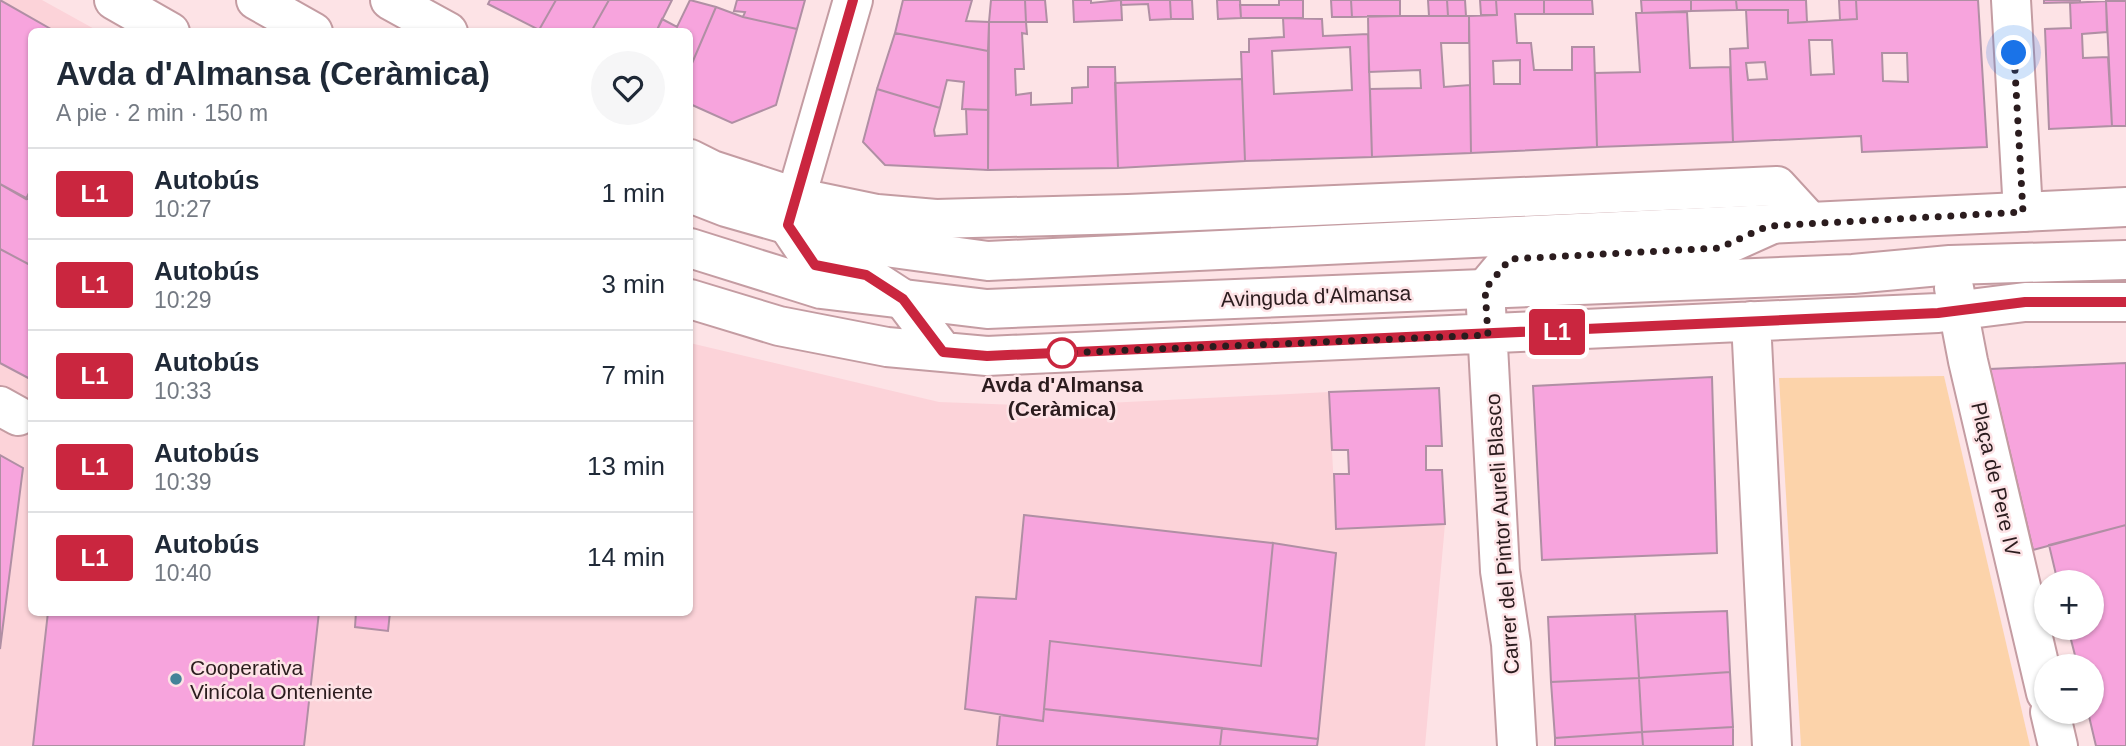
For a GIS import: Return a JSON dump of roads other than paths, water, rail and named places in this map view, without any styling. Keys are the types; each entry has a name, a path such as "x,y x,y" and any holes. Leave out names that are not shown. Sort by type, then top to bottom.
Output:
{"street":[{"path":"114,0 163,28"},
{"path":"256,0 306,28"},
{"path":"390,0 441,28"},
{"path":"853,0 792,211 815,265 866,275 903,299 943,352"},
{"path":"2011,0 2023,212"},
{"path":"693,160 849,242 988,261 2126,207"},
{"path":"693,194 792,211 936,219 1128,215 1777,186 1810,222"},
{"path":"1485,289 1510,259 1719,248 1768,226"},
{"name":"Avinguda d'Almansa","path":"693,249 821,289 987,309 1839,275 1950,265 2126,260"},
{"path":"1950,265 2025,302"},
{"name":"Plaça de Pere IV","path":"1950,265 1968,361 2037,654"},
{"name":"Carrer del Pintor Aureli Blasco","path":"1485,289 1500,571 1511,644 1517,746"},
{"path":"834,337 875,323 903,299"},
{"path":"693,300 779,326 834,337 887,347 987,356 1488,335 1959,311 2025,302 2126,302"},
{"path":"1751,321 1772,746"},
{"path":"2053,724 2058,746"}],"place":[{"name":"Avda d'Almansa (Ceràmica)","path":"1062,353"},
{"name":"Cooperativa Vinícola Onteniente","path":"176,679"}]}
